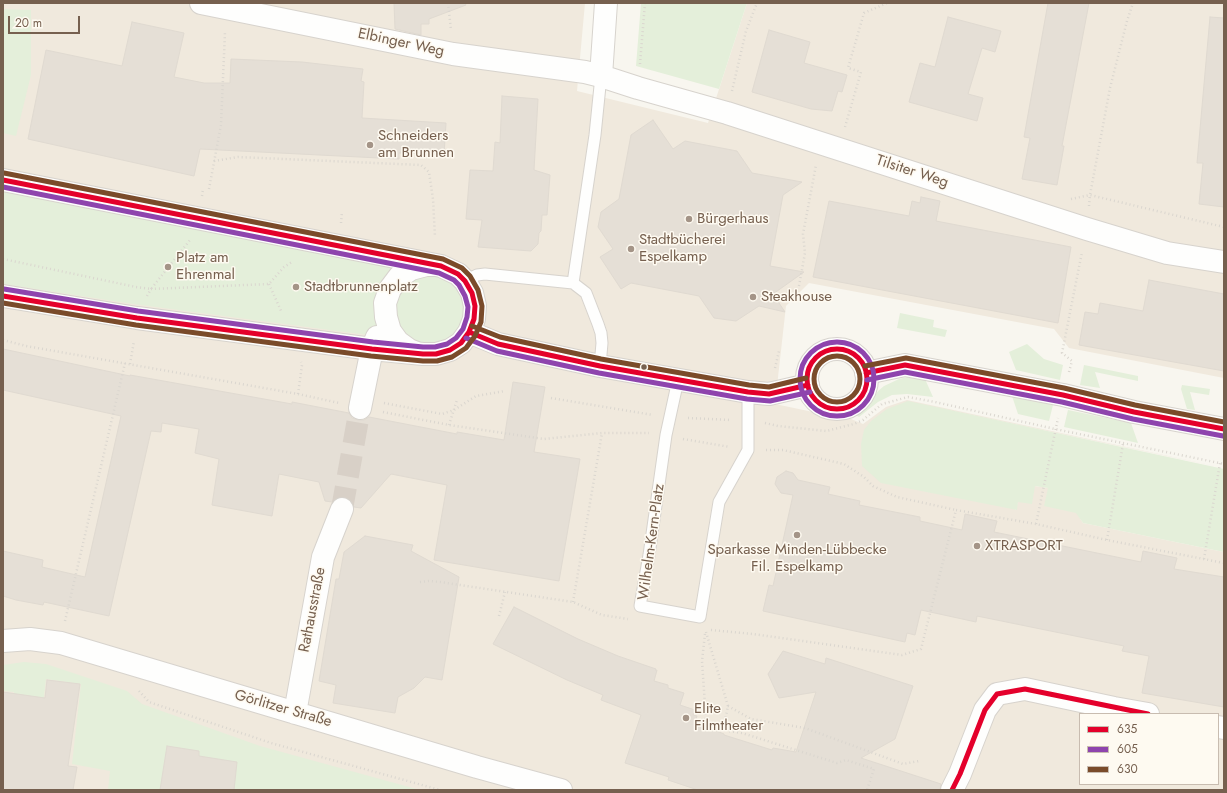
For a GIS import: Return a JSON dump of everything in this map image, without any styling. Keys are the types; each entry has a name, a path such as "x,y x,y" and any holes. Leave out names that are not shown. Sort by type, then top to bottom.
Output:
{"street":[{"name":"Elbinger Weg","path":"201,3 453,54 585,72 601,76"},
{"path":"601,76 606,3"},
{"name":"Tilsiter Weg","path":"601,76 727,113 1039,214 1167,253 1224,262"},
{"path":"3,180 441,266 458,274 465,280 472,292 475,306 474,319 469,332 461,343 450,350 436,354 423,354 372,349 137,318 3,296"},
{"path":"423,354 410,350 398,342 390,331 386,318 386,303 390,289 399,277 412,269 426,265 441,266"},
{"path":"361,404 372,349 386,318"},
{"path":"469,332 498,344 600,366 748,392 769,394 808,385"},
{"path":"840,349 849,351 863,364 866,373 866,383 863,393 857,401 848,406 838,408 828,407 818,402 811,394 808,385 807,376 812,362 822,353 831,350 840,349"},
{"path":"866,373 905,365 1064,395 1134,412 1224,430"},
{"name":"Rathausstraße","path":"295,713 323,557 342,509"},
{"name":"Görlitzer Straße","path":"3,641 30,639 61,643 477,767 561,790"},
{"path":"952,790 960,774 985,710 997,694 1025,689 1142,713"}],"lane":[{"path":"573,283 595,135 601,76"},
{"path":"465,280 476,275 485,274 573,283 586,293 598,324 602,342 600,366"},
{"name":"Wilhelm-Kern-Platz","path":"678,380 666,436 640,606 700,617 719,502 748,450"},
{"path":"748,392 748,450"}],"path":[{"path":"638,88 645,3"},
{"path":"727,113 746,31 758,3"},
{"path":"800,286 805,253 803,234 829,146 861,72 848,68 864,13 887,3"},
{"path":"1036,524 1055,430 1072,361 1062,353 1087,229 1090,194 1110,88 1133,3"},
{"path":"209,189 221,124 224,53"},
{"path":"214,161 238,157 421,165 428,172 433,199 435,237"},
{"path":"151,289 195,233 199,219 203,189"},
{"path":"1039,214 1054,202 1090,194 1224,226"},
{"path":"3,259 151,289 269,284 284,267 292,262 299,263"},
{"path":"130,364 135,337"},
{"path":"3,340 26,346 298,394 361,404 442,414 454,410 476,396 505,391"},
{"path":"61,643 125,363"},
{"path":"551,398 671,418 747,420 778,426 826,432 863,420 882,404 908,397 1055,430 1224,464"},
{"path":"449,425 456,400"},
{"path":"361,404 449,425 544,440 602,432 643,432 748,450 783,450 844,464 864,477 873,486 897,497 1224,563"},
{"path":"574,602 602,432"},
{"path":"1107,540 1124,444"},
{"path":"1204,560 1220,463"},
{"path":"706,630 753,634 902,655 921,649 956,510"},
{"path":"420,582 440,582 574,602 602,615 632,620"},
{"path":"499,616 505,592"},
{"path":"706,630 728,706 724,724"},
{"path":"706,630 702,661 706,720 728,731 742,733 837,763 846,760 874,769 867,790"},
{"path":"134,686 149,702 271,743 440,790"},
{"path":"728,706 751,719 805,728 903,764 919,761"}],"shaded area":[{"path":"3,3 585,3 577,91 708,123 747,3 1224,3 1224,378 1069,348 1054,329 809,283 786,306 775,404 832,416 844,416 863,424 886,407 907,400 1224,468 933,407 1016,510 1018,502 1035,486 1048,488 1065,492 1083,523 1224,552 1224,790 3,790"}],"green space":[{"path":"641,3 747,3 719,89 636,66"},
{"path":"3,9 31,10 31,75 16,136 3,133"},
{"path":"3,188 449,279 464,295 466,317 456,334 448,340 438,343 428,343 133,304 3,284"},
{"path":"900,313 934,320 933,327 947,330 945,337 897,328"},
{"path":"1027,344 1044,359 1063,365 1060,380 1016,370 1009,352"},
{"path":"1084,365 1138,376 1138,381 1095,372 1100,388 1080,385"},
{"path":"907,377 925,379 933,397 907,394 892,395 878,402 859,417 856,415 869,404 878,391 884,386"},
{"path":"1182,385 1210,389 1209,395 1190,392 1195,410 1187,409 1181,389"},
{"path":"1012,396 1053,405 1049,421 1018,414"},
{"path":"908,401 1224,469 1224,552 1083,523 1076,513 1044,506 1048,488 1035,486 1032,504 1018,502 1017,510 881,483 862,466 861,444 864,430 871,421 887,409"},
{"path":"1068,410 1131,423 1138,443 1064,427"},
{"path":"24,662 46,664 127,691 142,704 260,746 420,790 108,790 110,771 72,764 81,684 46,679 42,714 12,710 14,692 3,691 3,665"}],"building":[{"path":"394,3 465,3 466,5 429,19 429,24 421,24 421,35 395,29"},
{"path":"1048,3 1089,3 1062,146 1064,146 1057,185 1022,179 1030,138 1024,137"},
{"path":"948,17 1001,31 995,52 982,48 968,94 983,98 977,121 909,102 920,63 935,67"},
{"path":"1210,17 1224,18 1224,207 1199,204 1203,163 1197,163"},
{"path":"132,22 184,33 174,77 204,83 230,83 231,59 302,62 363,69 361,81 364,82 362,118 446,123 444,155 399,153 399,159 200,149 194,176 28,139 46,50 122,66"},
{"path":"769,30 810,42 804,63 847,75 842,92 838,91 832,111 811,109 752,92"},
{"path":"502,96 538,99 534,170 550,175 547,215 542,215 538,244 531,251 478,247 482,220 466,219 470,170 493,171 495,142 500,143"},
{"name":"Bürgerhaus","path":"653,120 673,149 685,141 737,151 752,173 802,182 783,195 770,266 804,272 773,294 785,312 759,306 736,321 714,318 699,296 631,283 621,289 600,257 613,249 598,227 601,212 619,199 631,135"},
{"path":"921,197 940,201 936,221 1071,247 1058,323 813,277 829,201 909,216 912,201 920,203"},
{"path":"1149,280 1224,294 1224,371 1079,345 1085,312 1098,314 1100,303 1143,311"},
{"path":"3,349 130,376 292,404 292,402 349,413 352,418 358,420 364,420 369,417 457,434 457,432 504,440 513,382 545,387 534,452 580,459 559,581 434,560 447,485 391,474 361,508 354,507 352,501 346,497 340,497 332,502 325,501 319,482 279,474 272,516 212,505 219,459 195,453 199,429 162,423 161,432 151,431 109,616 44,602 43,605 3,596 3,551 43,560 42,567 85,577 121,416 3,390"},
{"path":"786,471 793,473 798,480 830,487 828,494 860,501 859,505 920,517 920,521 962,530 965,514 997,521 994,532 1141,562 1143,551 1177,558 1174,569 1224,577 1224,707 1142,693 1149,656 1122,651 1124,646 977,616 976,622 921,610 915,635 907,633 905,642 763,611 769,585 773,586 793,495 781,493 775,484 777,477"},
{"path":"365,536 413,545 411,551 459,577 442,680 425,677 414,688 398,697 395,713 333,703 336,685 319,681 336,579 339,579 344,552"},
{"path":"514,607 578,639 618,656 656,669 654,681 668,685 668,688 684,693 680,705 695,710 693,715 697,716 695,722 724,735 772,750 773,748 796,752 816,692 779,698 768,674 783,651 825,664 826,658 913,686 895,739 861,758 941,784 940,790 698,790 668,780 669,777 625,763 641,715 601,700 603,695 567,680 493,644"},
{"path":"47,680 80,684 68,766 77,767 73,790 3,790 3,692 45,698"},
{"path":"167,746 199,751 199,756 237,762 234,790 160,790"}],"tunnel":[{"path":"342,509 360,408"}],"transit line":[{"name":"630","path":"3,303 136,325 371,356 423,361 437,361 452,357 466,348 475,336 481,322 482,306 478,290 470,276 462,268 443,259 4,173"},
{"name":"635","path":"3,180 441,266 458,274 465,281 472,293 475,306 474,319 469,332 461,343 450,350 436,354 423,354 372,349 137,318 3,296"},
{"name":"605","path":"3,187 439,273 454,280 459,285 465,296 468,307 467,317 463,329 456,338 447,344 435,347 423,347 373,342 138,311 4,289"},
{"name":"630","path":"472,326 500,337 601,359 749,385 769,387 806,378"},
{"name":"635","path":"469,332 498,344 600,366 748,392 769,394 808,385"},
{"name":"605","path":"466,338 497,351 599,373 747,399 770,401 810,392"},
{"name":"605","path":"837,342 851,345 863,353 871,365 874,379 871,393 863,405 851,413 837,416 823,413 811,405 803,393 800,379 803,365 811,353 823,345 837,342"},
{"name":"635","path":"837,349 853,354 858,358 862,363 867,379 862,395 858,400 853,404 837,409 821,404 816,400 812,395 807,379 812,363 816,358 821,354 837,349"},
{"name":"630","path":"837,356 850,360 856,366 860,379 856,392 850,398 837,402 824,398 818,392 814,379 818,366 824,360 837,356"},
{"name":"630","path":"865,366 906,358 1064,388 1135,405 1224,422"},
{"name":"635","path":"866,373 905,365 1063,395 1134,412 1224,429"},
{"name":"605","path":"867,380 905,372 1062,402 1133,419 1223,436"},
{"name":"635","path":"952,790 960,774 985,710 997,694 1025,689 1143,713"}],"place":[{"name":"Schneiders am Brunnen","path":"370,145"},
{"name":"Bürgerhaus","path":"689,219"},
{"name":"Stadtbücherei Espelkamp","path":"631,249"},
{"name":"Platz am Ehrenmal","path":"168,267"},
{"name":"Stadtbrunnenplatz","path":"296,287"},
{"name":"Steakhouse","path":"753,297"},
{"name":"Sparkasse Minden-Lübbecke Fil. Espelkamp","path":"797,535"},
{"name":"XTRASPORT","path":"977,546"},
{"name":"Elite Filmtheater","path":"686,718"}]}
